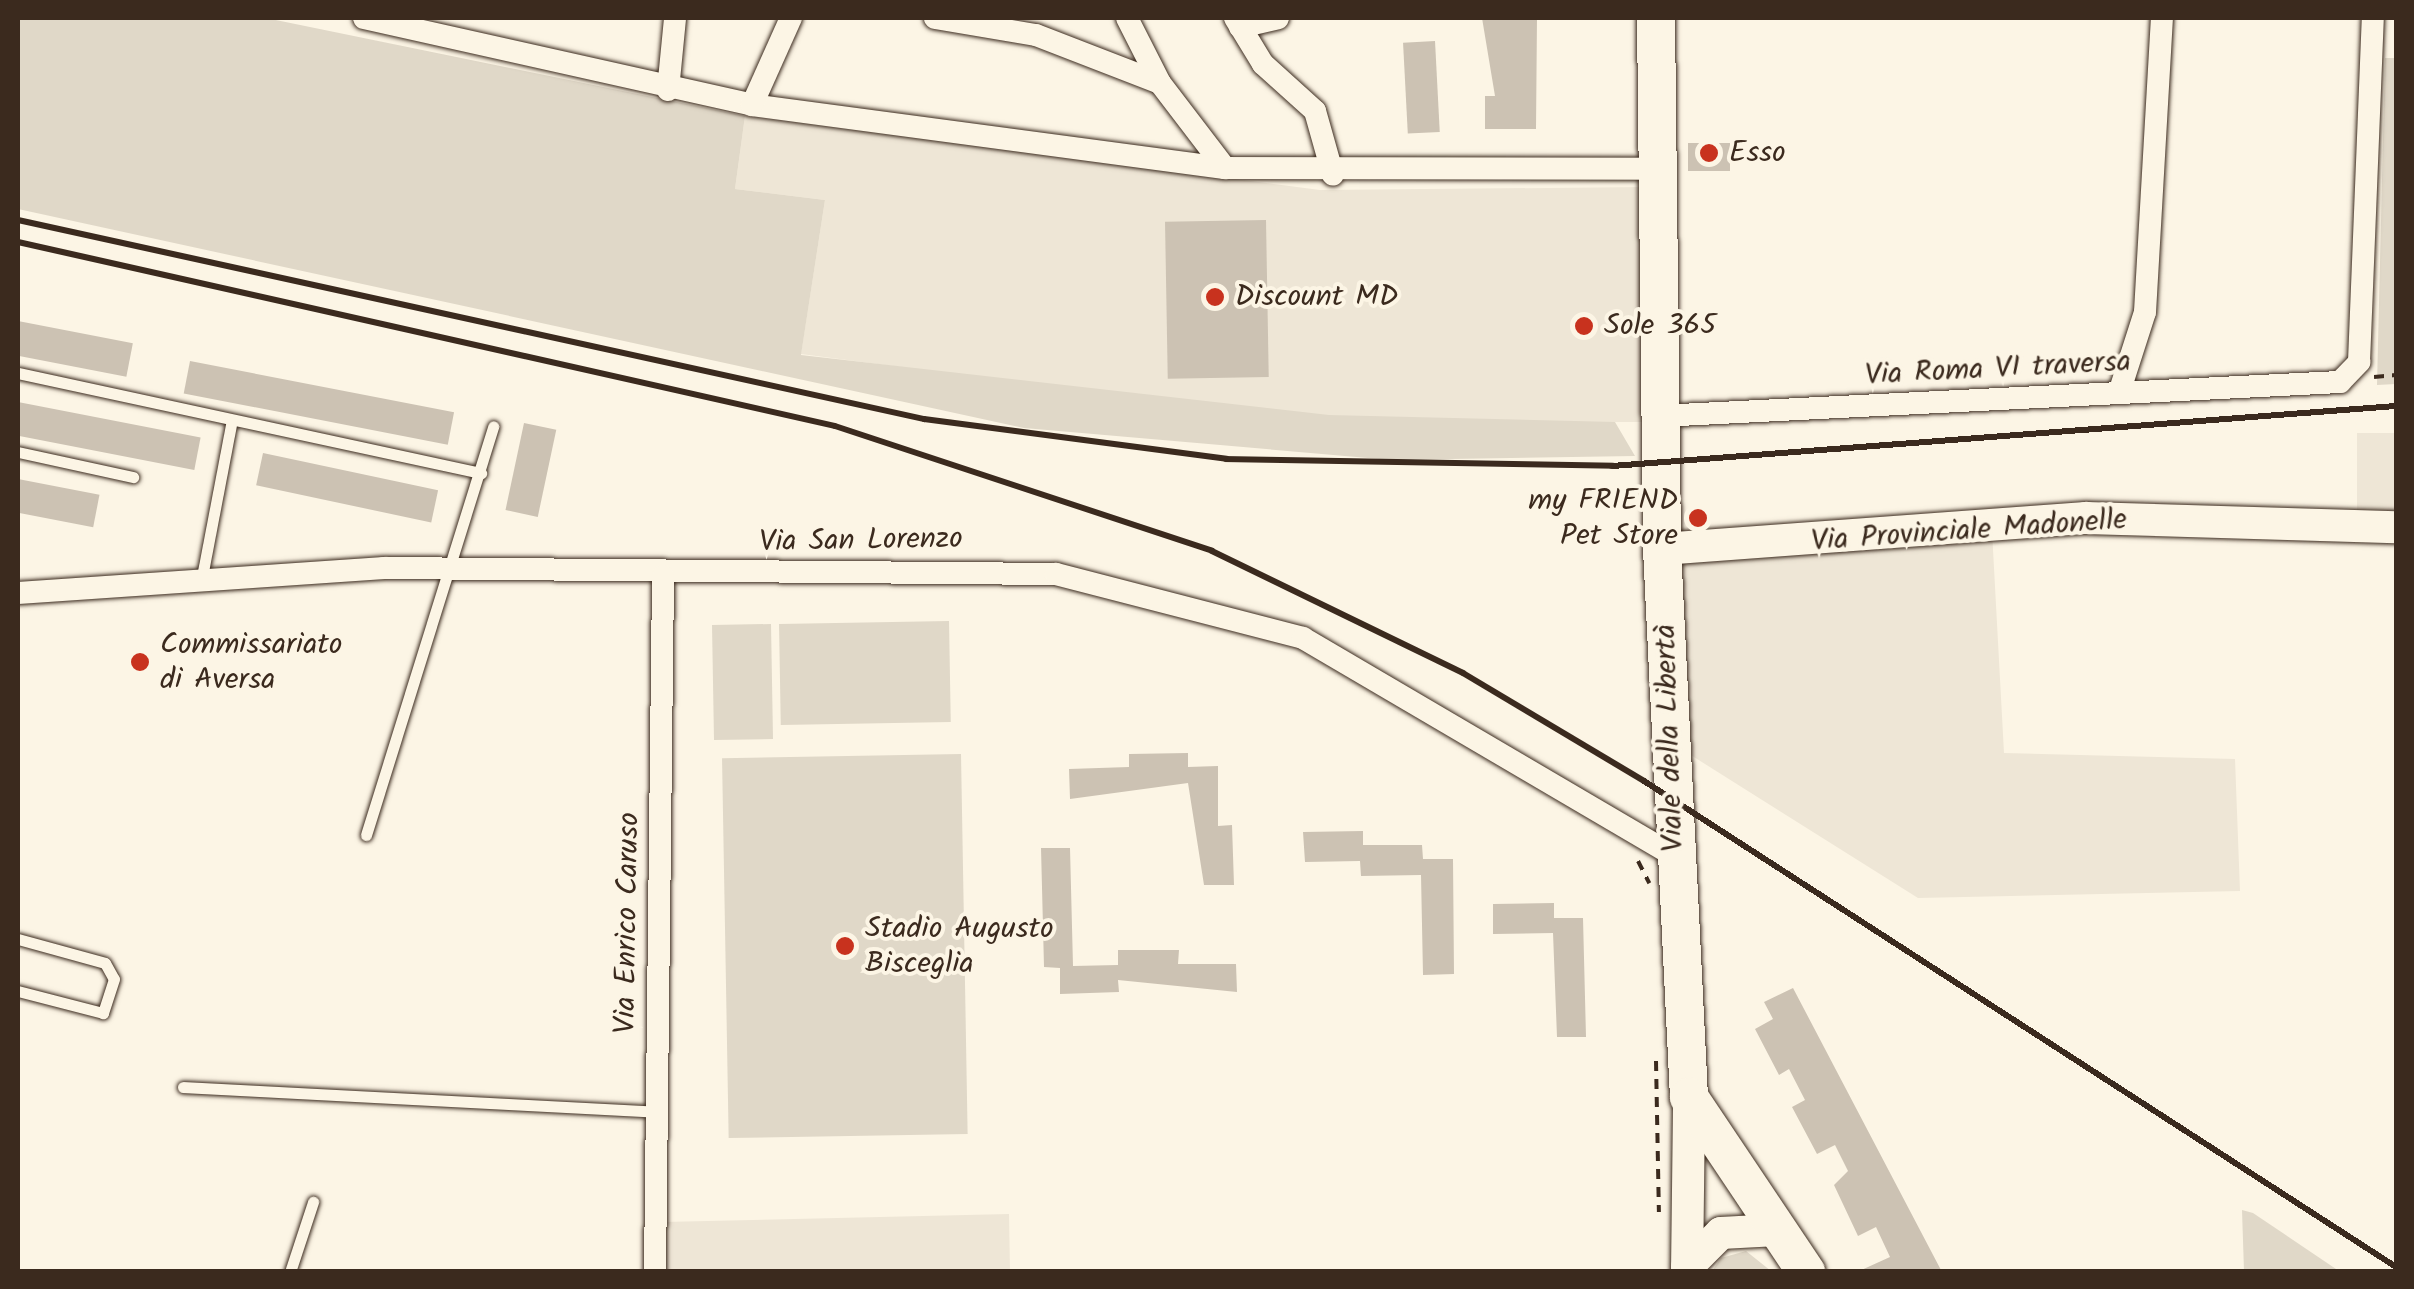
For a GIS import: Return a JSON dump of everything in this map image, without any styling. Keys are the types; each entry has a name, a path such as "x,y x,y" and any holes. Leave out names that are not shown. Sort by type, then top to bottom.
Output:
{"main road":[{"name":"Viale della Libertà","path":"1656,18 1664,844 1689,1097"},
{"path":"1689,1097 1806,1272"}],"street":[{"path":"364,18 668,90 752,105 1226,168 1332,175 1659,169"},
{"path":"668,90 674,18"},
{"path":"752,105 792,18"},
{"path":"935,18 1036,35 1160,83"},
{"path":"1128,18 1160,83 1226,168"},
{"path":"1278,18 1238,22 1263,64 1315,111 1332,175"},
{"path":"2119,393 2146,312 2162,18"},
{"name":"Via Roma VI traversa","path":"1659,416 2340,382 2359,362 2373,18"},
{"name":"Via Provinciale Madonelle","path":"1662,550 2086,518 2396,527"},
{"name":"Via San Lorenzo","path":"18,594 384,568 452,573 663,576 1023,570 1175,600 1303,638 1365,668 1664,844"},
{"name":"Via Enrico Caruso","path":"655,1272 663,576"},
{"path":"1687,1269 1689,1097"},
{"path":"1687,1269 1721,1233 1778,1230"}],"lane":[{"path":"18,373 481,473"},
{"path":"202,582 232,420"},
{"path":"366,836 452,573 493,426"},
{"path":"18,452 133,477"},
{"path":"18,939 105,963 114,979 103,1013 18,991"},
{"path":"182,1087 656,1112"},
{"path":"290,1272 314,1202"}],"path":[{"path":"1653,895 1637,868 1664,844"},
{"path":"1656,1054 1660,1232"}],"shaded area":[{"path":"18,18 266,18 745,116 735,189 825,200 801,355 1329,415 1615,422 1635,456 1391,460 1024,428 18,209"},
{"path":"2385,58 2396,58 2396,384 2377,385"},
{"path":"745,116 1320,190 1648,187 1649,422 1325,422 801,354 825,200 735,189"},
{"path":"2357,433 2396,433 2396,521 2357,521"},
{"path":"1992,531 2004,753 2235,759 2240,891 1918,898 1678,747 1670,556"},
{"path":"949,621 951,722 781,725 779,624"},
{"path":"771,624 773,739 714,740 712,625"},
{"name":"Stadio Augusto Bisceglia","path":"961,754 968,1134 729,1138 722,758"},
{"path":"2242,1210 2253,1213 2339,1271 2244,1271"},
{"path":"1009,1214 1010,1271 663,1271 663,1222"},
{"path":"1746,1251 1771,1271 1712,1271 1721,1258"}],"building":[{"path":"1482,18 1537,18 1536,129 1485,129 1485,96 1495,96"},
{"path":"1435,41 1440,132 1408,134 1403,43"},
{"path":"1688,143 1730,143 1730,171 1688,171"},
{"name":"Discount MD","path":"1266,220 1269,377 1168,379 1165,222"},
{"path":"18,321 133,343 126,377 18,356"},
{"path":"190,361 454,412 448,445 184,393"},
{"path":"18,402 201,437 194,470 18,436"},
{"path":"524,423 556,430 538,517 505,510"},
{"path":"263,453 438,490 431,522 256,485"},
{"path":"18,479 99,495 93,527 18,513"},
{"path":"1188,753 1188,767 1218,766 1218,826 1232,825 1234,885 1204,885 1188,783 1070,799 1069,769 1129,767 1129,754"},
{"path":"1363,831 1363,845 1422,845 1423,859 1453,859 1454,974 1423,975 1421,875 1361,876 1360,861 1305,862 1303,832"},
{"path":"1041,848 1070,848 1073,966 1118,965 1118,950 1179,950 1178,964 1236,964 1237,992 1118,980 1119,992 1060,994 1060,968 1044,967"},
{"path":"1554,903 1554,918 1583,918 1586,1037 1557,1037 1553,933 1493,934 1493,904"},
{"path":"1793,988 1942,1272 1857,1272 1890,1257 1876,1227 1858,1236 1834,1185 1848,1171 1835,1145 1817,1154 1792,1107 1805,1100 1789,1069 1779,1075 1755,1029 1773,1019 1764,1002"}],"railway":[{"path":"18,220 924,419 1226,459 1612,466 2396,406"},
{"path":"18,242 835,426 1212,551 1463,673 1644,781 2396,1267"}],"place":[{"name":"Esso","path":"1709,153"},
{"name":"Discount MD","path":"1215,297"},
{"name":"Sole 365","path":"1584,326"},
{"name":"my FRIEND Pet Store","path":"1698,518"},
{"name":"Commissariato di Aversa","path":"140,662"},
{"name":"Stadio Augusto Bisceglia","path":"845,946"}]}
